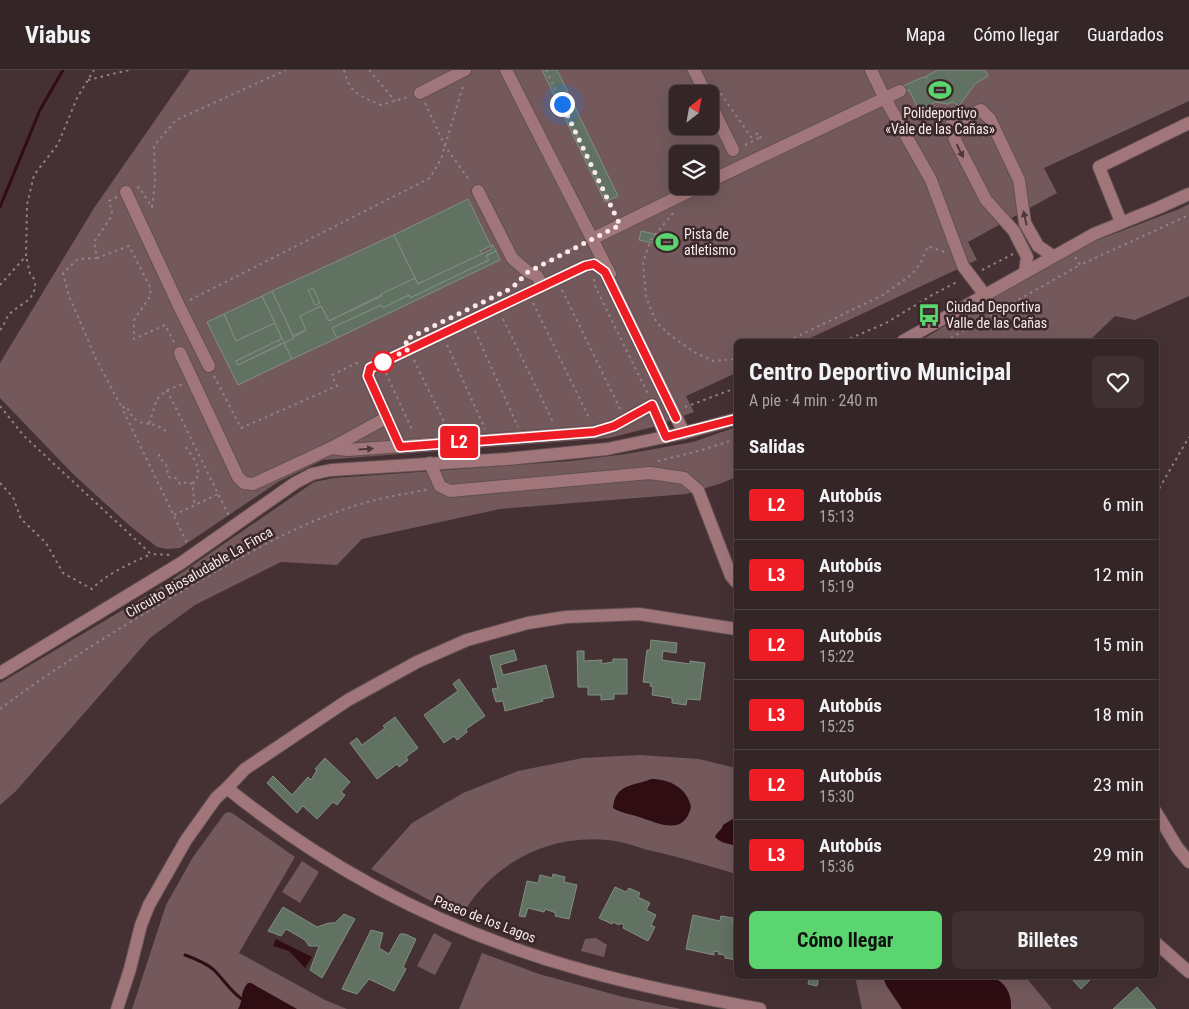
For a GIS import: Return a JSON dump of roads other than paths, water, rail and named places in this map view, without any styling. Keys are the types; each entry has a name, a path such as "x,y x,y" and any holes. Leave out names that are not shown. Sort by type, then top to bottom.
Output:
{"street":[{"path":"506,70 680,408 688,432"},
{"path":"694,70 702,85"},
{"path":"871,70 884,98 930,180 963,266 984,295"},
{"path":"420,93 465,75"},
{"path":"719,177 900,91"},
{"path":"1025,272 1027,257 1014,231 986,200 955,140 952,124 981,110 990,120 1019,180 1025,223 1038,246 1053,256"},
{"path":"719,121 733,150"},
{"path":"1121,222 1099,167 1189,123"},
{"path":"478,191 512,258 528,272 537,276 543,286"},
{"path":"126,192 209,366"},
{"path":"907,339 1068,247 1121,222 1189,194"},
{"path":"592,239 682,195"},
{"path":"400,447 368,376 370,368 557,279 594,264 605,272 666,397 688,432"},
{"path":"180,353 238,477 244,483 252,484 331,448 386,418"},
{"path":"331,448 348,450 400,447 594,432 614,426 650,401 666,397"},
{"path":"650,401 666,437"},
{"path":"0,674 198,551 295,483 312,474 331,470 507,459 607,449 688,432 734,420"},
{"path":"430,463 440,486 450,491 650,473 684,478 698,490 734,580"},
{"path":"117,1009 130,969 141,925 149,905 186,840 216,798 245,769 348,700 417,662 467,640 528,622 566,617 639,614 734,629"},
{"name":"Paseo de los Lagos","path":"227,788 287,834 344,870 419,909 462,928 586,971 674,992 760,1009"},
{"path":"1159,817 1177,847 1189,862"},
{"path":"1159,946 1189,972"}],"waterway":[{"path":"0,207 40,110 63,70"},
{"path":"185,955 201,961 211,968 243,1000"}],"place":[{"name":"Polideportivo «Vale de las Cañas»","path":"940,90"},
{"name":"Pista de atletismo","path":"667,242"},
{"name":"Ciudad Deportiva Valle de las Cañas","path":"929,315"}]}
